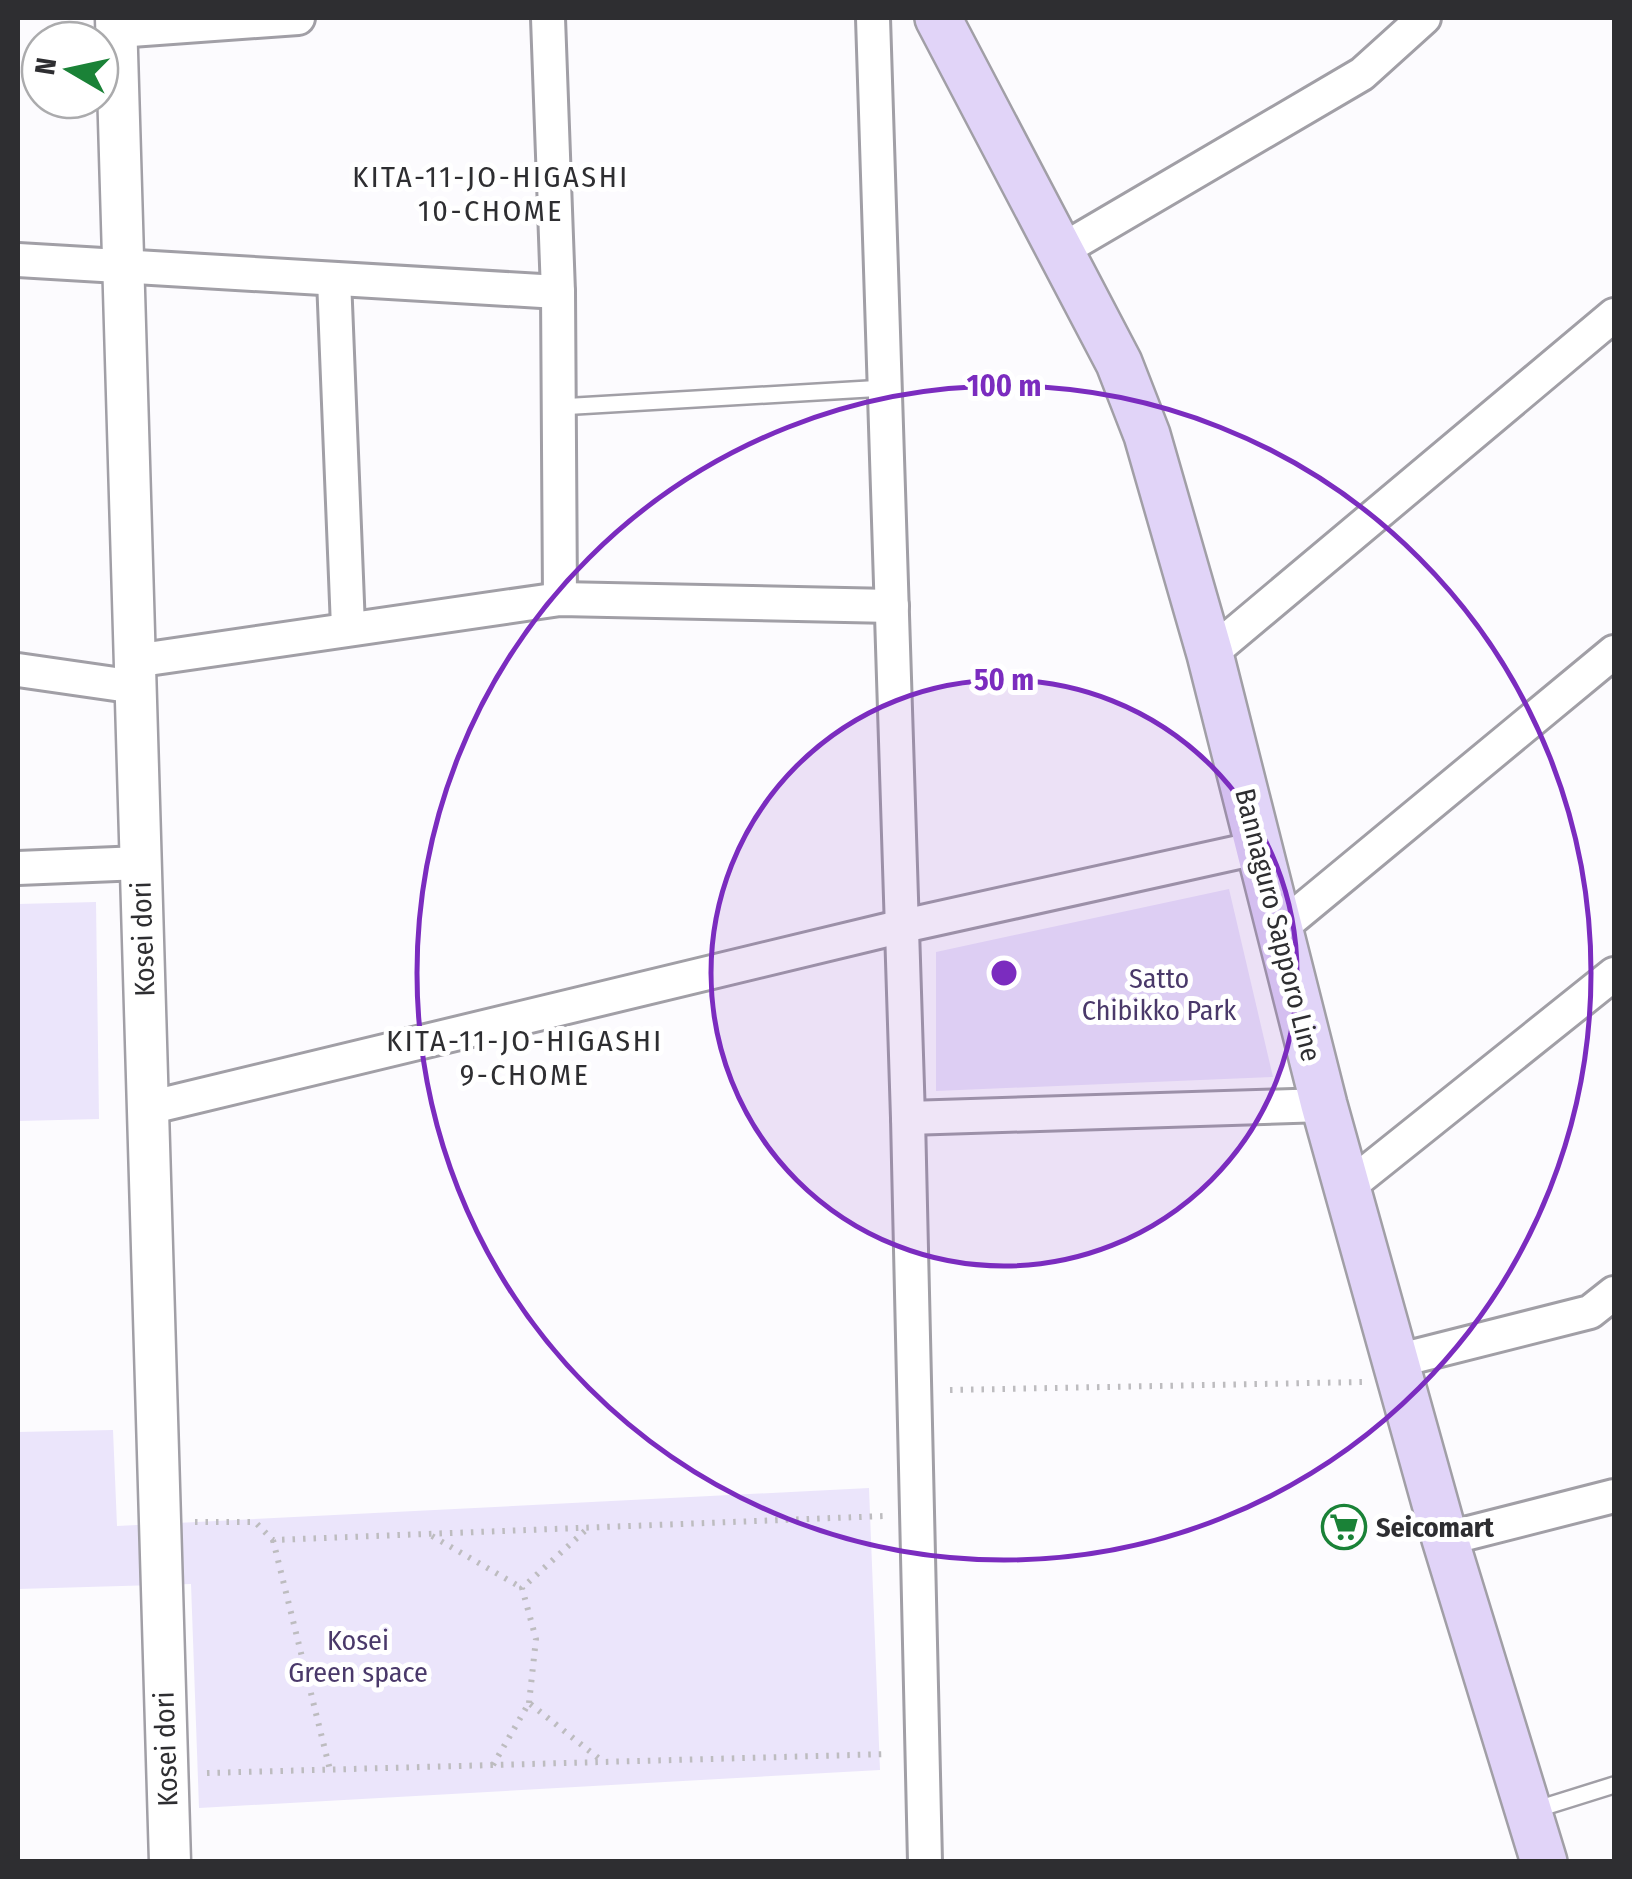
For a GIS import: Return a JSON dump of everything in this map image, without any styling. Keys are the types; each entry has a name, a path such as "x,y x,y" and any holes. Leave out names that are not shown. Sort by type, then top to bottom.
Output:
{"main road":[{"name":"Bannaguro Sapporo Line","path":"938,18 1119,363 1147,435 1210,654 1278,930 1348,1187 1388,1372 1445,1539 1544,1862"}],"street":[{"path":"120,24 298,18"},
{"path":"548,18 558,292 560,599"},
{"path":"873,18 908,1118 925,1862"},
{"path":"1062,250 1362,74 1424,18"},
{"name":"Kosei dori","path":"118,120 170,1862"},
{"path":"18,260 558,292"},
{"path":"334,278 348,627"},
{"path":"1210,654 1614,315"},
{"path":"18,670 135,674 348,627 560,599 892,606"},
{"path":"1278,930 1614,652"},
{"path":"148,1108 899,927 1258,848"},
{"path":"18,868 141,863"},
{"path":"1348,1187 1614,974"},
{"path":"908,1118 1324,1105"},
{"path":"1388,1372 1590,1312 1614,1293"},
{"path":"1445,1539 1614,1496"}],"lane":[{"path":"558,407 885,388"},
{"path":"1528,1812 1614,1785"}],"path":[{"path":"948,1390 1388,1372"},
{"path":"273,1540 884,1516"},
{"path":"194,1522 255,1522 273,1540 330,1770"},
{"path":"522,1588 588,1528"},
{"path":"429,1535 522,1588 536,1639 530,1704 492,1765"},
{"path":"530,1704 602,1762"},
{"path":"201,1773 890,1754"}],"green space":[{"name":"Satto Chibikko Park","path":"1229,889 1273,1077 936,1091 936,952"},
{"path":"96,902 99,1119 18,1121 18,904"},
{"name":"Kosei Green space","path":"113,1430 117,1526 869,1488 880,1770 199,1808 191,1584 18,1589 18,1432"}],"place":[{"name":"Seicomart","path":"1344,1527"}],"district":[{"name":"KITA-11-JO-HIGASHI 10-CHOME","path":"491,194"},
{"name":"KITA-11-JO-HIGASHI 9-CHOME","path":"525,1058"}]}
